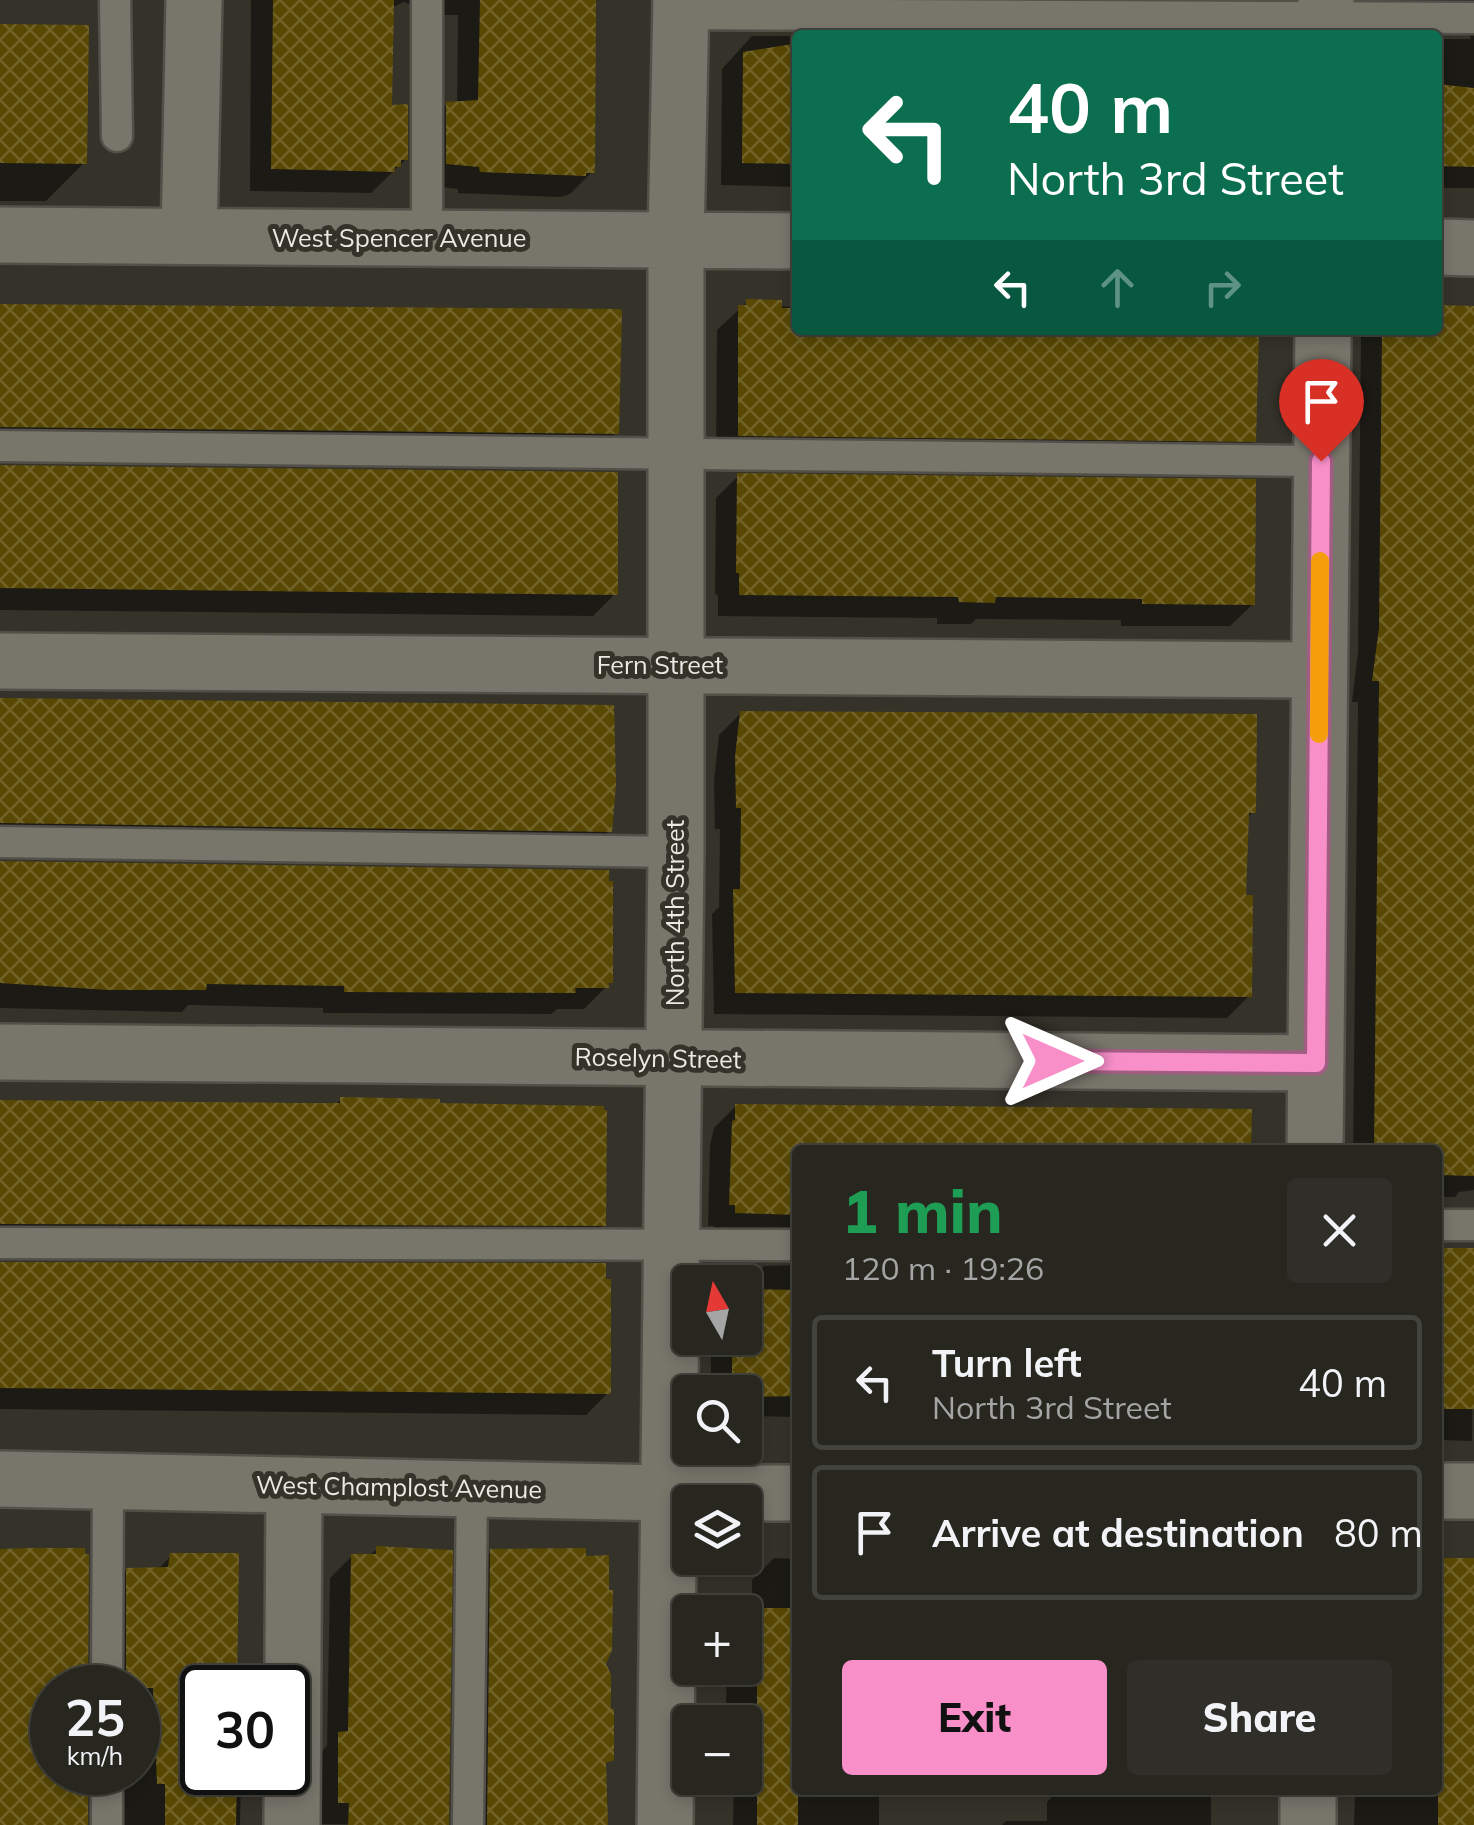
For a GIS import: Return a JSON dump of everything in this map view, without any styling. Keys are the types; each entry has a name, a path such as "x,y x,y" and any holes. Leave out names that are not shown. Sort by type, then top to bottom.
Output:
{"street":[{"path":"189,236 194,0"},
{"name":"North 4th Street","path":"665,1825 681,7"},
{"name":"West Spencer Avenue","path":"0,235 792,241"},
{"path":"1442,247 1474,248"},
{"path":"1314,1145 1323,335"},
{"name":"Fern Street","path":"0,661 1319,670"},
{"name":"Roselyn Street","path":"0,1052 1316,1063"},
{"name":"West Champlost Avenue","path":"0,1479 667,1493 792,1492"},
{"path":"292,1825 294,1485"},
{"path":"1442,1491 1474,1491"},
{"path":"1308,1795 1308,1825"}],"lane":[{"path":"116,0 117,136"},
{"path":"426,238 427,0"},
{"path":"681,7 1474,18"},
{"path":"0,446 1321,461"},
{"path":"0,842 676,852"},
{"path":"1442,1225 1474,1226"},
{"path":"0,1243 792,1245"},
{"path":"107,1665 108,1481"},
{"path":"468,1825 472,1489"},
{"path":"107,1795 107,1825"}],"building":[{"path":"273,0 394,0 392,105 408,104 408,160 401,160 401,167 395,167 395,172 271,169"},
{"path":"480,0 596,0 595,173 586,176 480,172 479,167 446,164 446,102 478,100"},
{"path":"0,24 89,25 87,164 0,163"},
{"path":"792,44 792,164 742,163 743,52"},
{"path":"1442,84 1474,88 1474,167 1442,166"},
{"path":"746,299 782,300 782,308 792,308 792,335 1259,335 1256,442 738,436 738,305 746,305"},
{"path":"0,304 618,309 622,310 619,434 0,427"},
{"path":"1442,305 1474,306 1474,1176 1442,1175 1442,1145 1374,1145 1379,681 1372,681 1379,628 1382,335 1442,335"},
{"path":"0,465 618,472 618,595 0,588"},
{"path":"737,473 1256,479 1255,605 1142,604 1142,599 996,597 995,603 959,602 958,597 739,595"},
{"path":"0,698 614,705 616,785 612,832 0,823"},
{"path":"740,711 1257,714 1256,813 1249,813 1246,895 1253,895 1252,997 735,993 733,889 740,889 741,808 736,808 735,757"},
{"path":"0,861 609,870 609,881 613,881 613,983 609,983 609,988 575,988 576,993 344,992 344,986 207,984 206,990 108,990 0,983"},
{"path":"340,1097 604,1106 606,1226 0,1224 0,1100 340,1103"},
{"path":"735,1104 1252,1109 1251,1145 792,1145 792,1215 735,1213 735,1205 729,1205"},
{"path":"1442,1248 1474,1248 1474,1409 1442,1409"},
{"path":"0,1262 606,1263 606,1279 611,1279 611,1394 0,1388"},
{"path":"762,1289 792,1290 792,1396 762,1397 762,1375 732,1375 732,1355 762,1355"},
{"path":"376,1546 453,1550 449,1825 348,1825 349,1803 338,1803 338,1732 348,1731 351,1554 376,1554"},
{"path":"85,1548 85,1554 89,1554 88,1665 30,1665 30,1795 88,1795 88,1825 0,1825 0,1549"},
{"path":"586,1548 586,1556 609,1555 609,1590 613,1590 612,1650 606,1664 611,1674 614,1709 614,1760 606,1763 608,1825 487,1825 490,1549"},
{"path":"170,1553 239,1553 237,1665 180,1665 180,1795 237,1795 236,1825 165,1825 165,1784 160,1784 160,1665 126,1665 126,1568 168,1567"},
{"path":"1442,1558 1474,1558 1474,1825 1438,1825 1438,1795 1442,1795"},
{"path":"762,1608 792,1608 792,1795 798,1795 798,1825 757,1825 757,1795 762,1795 762,1705 757,1705 757,1685 762,1685"}],"slow traffic":[{"path":"1319,734 1320,561"}],"route":[{"path":"1052,1061 1316,1063 1321,461"}]}
